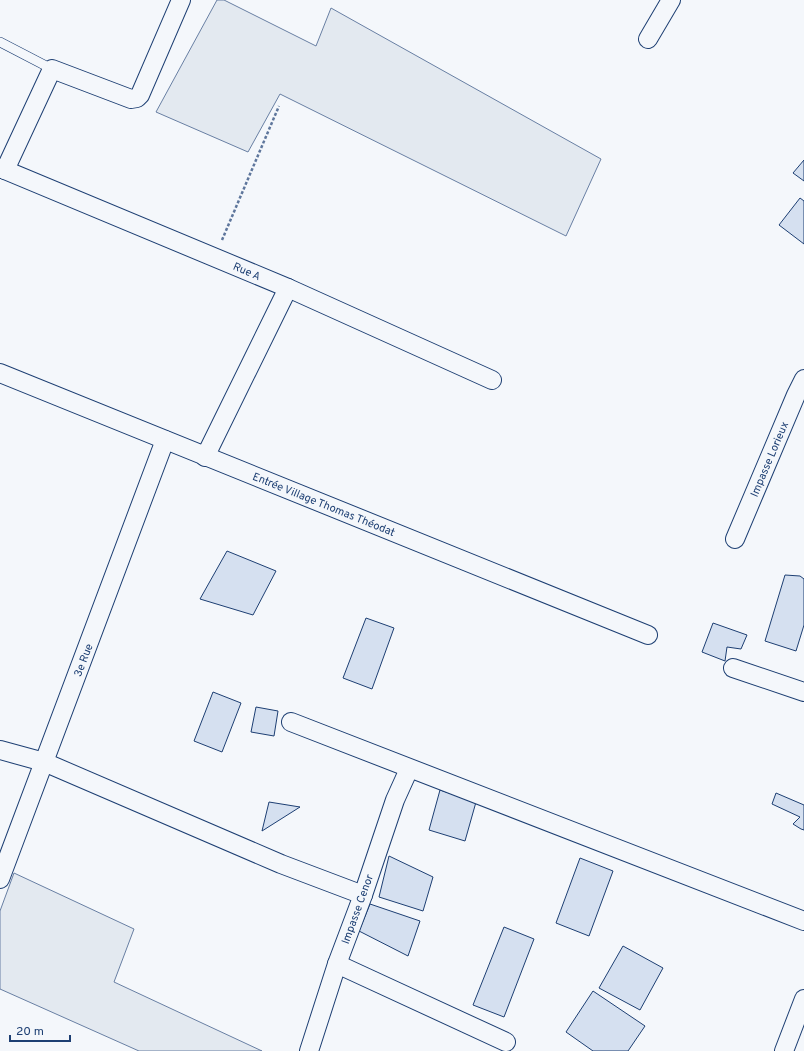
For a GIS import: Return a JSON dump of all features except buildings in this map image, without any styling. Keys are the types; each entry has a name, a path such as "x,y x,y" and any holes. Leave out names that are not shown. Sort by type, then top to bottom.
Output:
{"street":[{"path":"2,169 52,69 131,99 137,98 140,95 181,0"},
{"path":"648,39 671,0"},
{"name":"Rue A","path":"2,169 288,288 492,380"},
{"path":"206,457 288,288"},
{"name":"Entrée Village Thomas Théodat","path":"0,373 648,635"},
{"name":"Impasse Lorieux","path":"735,539 804,378"},
{"name":"3e Rue","path":"0,879 165,440"},
{"path":"733,668 804,692"},
{"path":"291,722 804,922"},
{"path":"0,750 44,762 280,864 363,895"},
{"name":"Impasse Cenor","path":"310,1051 337,964 363,895 395,800 409,768"},
{"path":"337,964 506,1042"},
{"path":"784,1051 804,999"}],"lane":[{"path":"0,42 52,69"}],"path":[{"path":"215,257 279,106"}],"shaded area":[{"path":"217,0 224,0 316,46 331,8 601,159 566,236 280,94 248,152 156,112"},
{"path":"14,873 134,929 114,982 262,1051 139,1051 0,989 0,911"}]}
